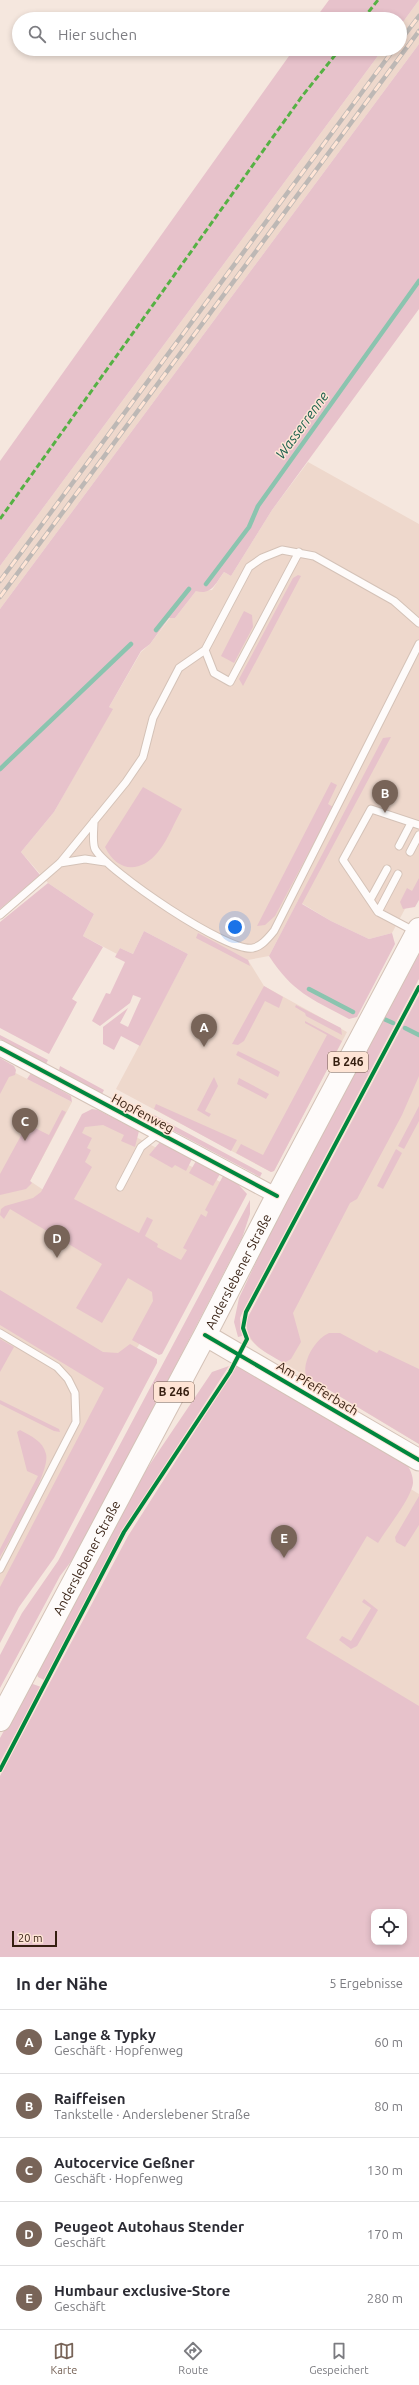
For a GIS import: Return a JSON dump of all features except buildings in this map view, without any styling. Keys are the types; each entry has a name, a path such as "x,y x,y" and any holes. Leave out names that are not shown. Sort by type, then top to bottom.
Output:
{"main road":[{"name":"Anderslebener Straße","path":"0,1720 206,1335 276,1196 418,931"}],"street":[{"name":"Hopfenweg","path":"0,1048 276,1196"},
{"name":"Am Pfefferbach","path":"206,1335 419,1460"}],"lane":[{"path":"0,915 60,863 143,758 153,718 179,668 205,650 249,567 262,558 282,550 314,556 394,601 419,623"},
{"path":"205,650 214,672 230,682 299,552"},
{"path":"94,821 95,847 105,862 189,922 233,945 253,948 265,943 274,931 419,644"},
{"path":"418,931 378,912 343,860 370,809 419,825"},
{"path":"399,846 411,823"},
{"path":"410,852 419,834"},
{"path":"60,863 85,859 105,862"},
{"path":"370,900 387,869"},
{"path":"378,912 398,874"},
{"path":"120,1187 141,1147 158,1133"},
{"path":"0,1333 57,1367 68,1379 75,1393 76,1422 0,1569"}],"shaded area":[{"path":"329,0 419,0 407,16 407,12 320,12"},
{"path":"419,0 419,44 0,609 0,566 378,56 407,56 407,16"},
{"path":"419,44 419,309 272,510 231,576 224,572 213,588 206,592 196,591 175,618 169,618 150,644 141,651 109,707 113,709 54,812 21,852 40,875 0,909 0,609"},
{"path":"289,56 378,56 0,566 0,461"},
{"path":"308,462 419,524 419,883 392,933 369,939 331,921 298,901 269,956 248,960 264,986 347,1032 274,1171 271,1172 116,1089 188,954 144,931 133,954 120,948 117,954 83,936 94,914 48,883 21,852 54,812 112,709 109,707 141,652 150,644 170,618 175,618 196,591 212,590 224,572 231,576 272,510"},
{"path":"298,575 301,576 243,686 239,679 293,578"},
{"path":"244,611 252,615 253,627 234,663 221,656"},
{"path":"391,737 302,904 331,921 369,939 392,933 395,944 357,1017 349,1019 314,1000 295,987 286,979 269,956 383,738"},
{"path":"331,782 337,785 328,804 333,807 275,916 265,925 257,926"},
{"path":"143,787 182,809 168,837 158,852 144,864 136,867 129,867 116,861 105,847"},
{"path":"419,878 419,900 415,907 403,909 400,902 407,888 412,891"},
{"path":"48,883 94,914 83,936 103,947 72,999 77,1002 49,1054 0,1028 0,922"},
{"path":"144,931 188,954 140,1046 121,1036 114,1050 103,1044 103,1027 128,1008 120,1023 128,1027 141,998 133,995 130,1003 100,1026 92,1021 106,993 110,994 125,962 115,957 120,948 133,954"},
{"path":"198,933 248,960 250,966 196,938"},
{"path":"419,951 419,979 243,1311 240,1318 242,1336 238,1337 234,1322 239,1298 283,1205"},
{"path":"264,986 283,997 279,1008 265,1001 244,1041 238,1045 232,1044"},
{"path":"419,995 419,1076 402,1115 357,1199 350,1203 293,1313 301,1342 291,1359 284,1363 264,1351 253,1341 247,1328 247,1319"},
{"path":"296,1005 341,1028 342,1035 306,1016 305,1013 295,1007"},
{"path":"305,1021 342,1041 274,1171 271,1172 236,1153 241,1144 263,1155 327,1035 305,1023"},
{"path":"0,1035 48,1060 46,1064 0,1039"},
{"path":"397,1036 419,1048 419,1444 259,1348 250,1339 246,1325 247,1319"},
{"path":"238,1051 277,1070 280,1072 278,1077 236,1055"},
{"path":"0,1058 14,1066 16,1070 15,1075 9,1077 0,1094"},
{"path":"0,1065 72,1102 30,1181 48,1193 84,1124 106,1121 228,1186 170,1292 114,1387 0,1602"},
{"path":"60,1066 104,1090 102,1094 59,1070"},
{"path":"31,1073 71,1096 72,1102 27,1079"},
{"path":"214,1077 218,1086 205,1111 211,1114 209,1117 197,1110"},
{"path":"239,1078 269,1094 266,1099 237,1084"},
{"path":"156,1104 237,1140 231,1151 154,1109"},
{"path":"419,1106 419,1121 404,1149 398,1146"},
{"path":"92,1109 98,1110 139,1131 135,1147 121,1141 124,1135 103,1125 85,1127 82,1133 92,1138 87,1148 91,1150 85,1162 92,1167 74,1199 139,1233 147,1217 153,1220 145,1236 158,1244 157,1247 181,1260 187,1250 183,1248 201,1214 206,1217 208,1212 205,1210 223,1176 238,1184 247,1194 162,1354 159,1355 132,1340 153,1301 152,1292 128,1278 102,1323 76,1308 102,1264 10,1209 4,1219 0,1215 1,1209 5,1206 33,1198 41,1192 82,1114"},
{"path":"62,1110 66,1112 30,1181 32,1183 26,1189 0,1195 0,1174 24,1130 29,1125 49,1135"},
{"path":"154,1115 262,1173 260,1177 155,1121"},
{"path":"160,1142 192,1159 186,1171 175,1165 172,1168 149,1155"},
{"path":"396,1149 402,1153 383,1189 377,1186"},
{"path":"196,1161 220,1174 213,1186 189,1173"},
{"path":"250,1200 250,1214 242,1238 76,1555 60,1576 0,1688 0,1655 22,1613 58,1561"},
{"path":"0,1290 103,1352 118,1353 130,1344 157,1359 157,1363 54,1558 19,1607 0,1643 0,1587 104,1388 0,1325"},
{"path":"329,1333 340,1333 377,1353 379,1350 419,1369 419,1444 306,1376 306,1364 311,1352 319,1340"},
{"path":"0,1339 14,1347 0,1372"},
{"path":"237,1365 406,1463 411,1472 413,1483 408,1497 378,1543 367,1536 306,1638 419,1706 419,1957 0,1957 0,1776 128,1536"},
{"path":"229,1366 124,1529 44,1680 38,1677 36,1672 144,1473 212,1372"},
{"path":"0,1400 59,1429 60,1432 54,1431 0,1404"},
{"path":"20,1430 39,1442 46,1454 46,1463 29,1505 0,1557 0,1549 38,1476 27,1471 17,1432"},
{"path":"409,1488 419,1494 419,1774 116,1621"},
{"path":"419,1496 419,1525 405,1547 396,1542 395,1537"},
{"path":"364,1599 378,1610 357,1646 351,1649 339,1640 342,1636 351,1641 371,1608 362,1602"},
{"path":"30,1683 41,1687 0,1762 0,1738"}],"waterway":[{"name":"Wasserrenne","path":"206,584 249,527 258,506 419,281"},
{"name":"Wasserrenne","path":"156,630 189,589"},
{"path":"0,769 131,644"},
{"path":"309,989 353,1012"},
{"path":"384,1019 393,1023"},
{"path":"405,1028 419,1035"}],"railway":[{"path":"407,32 419,16"},
{"path":"407,47 419,31"},
{"path":"0,581 389,56"},
{"path":"0,597 400,56"}],"marked path":[{"path":"369,12 378,0"},
{"path":"0,519 303,95 334,56"}],"cycle path":[{"path":"0,1770 124,1532 230,1372 247,1339 243,1328 246,1312 419,987"},
{"path":"0,1048 277,1196"},
{"path":"205,1335 419,1460"}],"place":[{"name":"Raiffeisen","path":"385,813"},
{"name":"Lange & Typky","path":"204,1047"},
{"name":"Autocervice Geßner","path":"25,1141"},
{"name":"Peugeot Autohaus Stender","path":"57,1258"},
{"name":"Humbaur exclusive-Store","path":"284,1558"}]}
